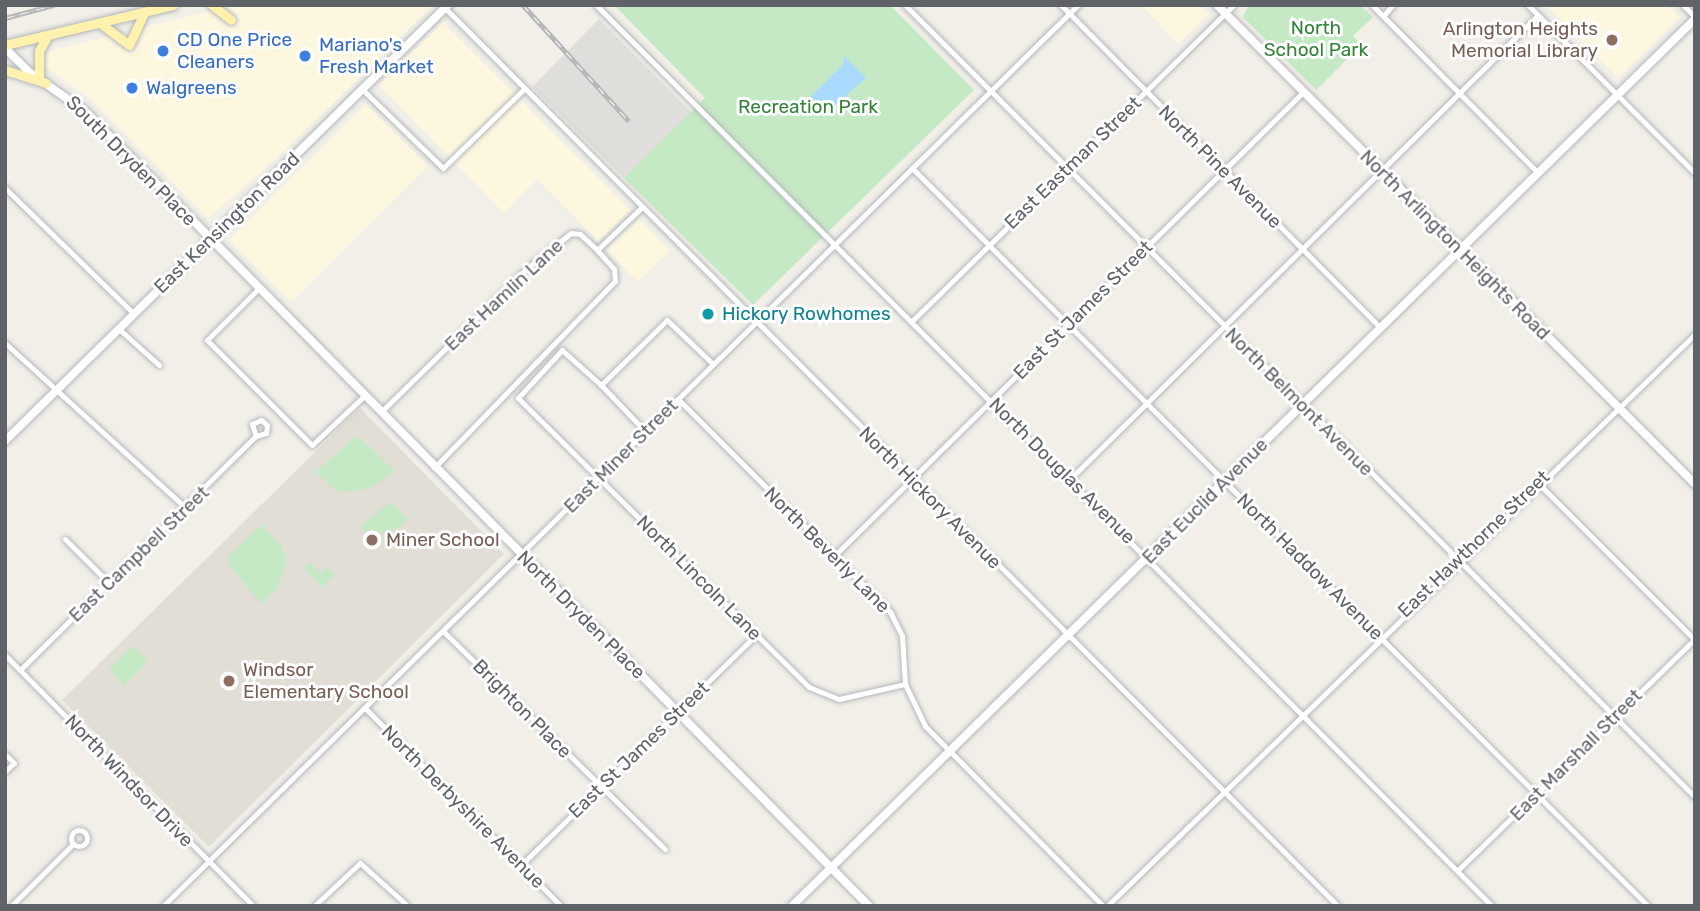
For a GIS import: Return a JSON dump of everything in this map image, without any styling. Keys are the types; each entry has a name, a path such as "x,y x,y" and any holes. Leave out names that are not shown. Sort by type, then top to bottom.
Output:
{"main road":[{"path":"6,45 173,5"},
{"path":"212,5 231,20"},
{"path":"100,23 129,45 144,12"},
{"path":"39,75 39,51 48,35"},
{"path":"5,70 46,83"}],"street":[{"name":"North Douglas Avenue","path":"596,5 992,400 1492,906"},
{"name":"North Belmont Avenue","path":"905,5 1301,405 1459,559 1695,797"},
{"path":"912,12 919,5"},
{"name":"North Pine Avenue","path":"1061,5 1380,327"},
{"name":"East Miner Street","path":"163,906 1078,5"},
{"name":"North Arlington Heights Road","path":"1217,5 1695,484"},
{"name":"East Eastman Street","path":"912,321 1234,5"},
{"path":"1372,5 1538,173"},
{"path":"1382,16 1393,5"},
{"path":"1528,5 1695,173"},
{"path":"1683,5 1695,18"},
{"name":"North Hickory Avenue","path":"446,7 523,90 1338,906"},
{"name":"East Kensington Road","path":"5,441 446,7"},
{"path":"1070,479 1538,15"},
{"name":"East Euclid Avenue","path":"792,906 1695,18"},
{"name":"South Dryden Place","path":"6,45 46,83"},
{"name":"South Dryden Place","path":"6,45 46,83 85,111 302,333"},
{"path":"363,90 443,168 523,90"},
{"name":"East St James Street","path":"833,557 1303,92"},
{"name":"North Haddow Avenue","path":"912,169 1648,906"},
{"path":"5,188 134,314"},
{"path":"597,250 641,208"},
{"name":"East Hamlin Lane","path":"381,412 526,270 571,233 580,234 597,250 614,269 615,281 434,468"},
{"path":"258,289 207,340 312,445 364,396"},
{"path":"645,431 600,384 667,320 713,364"},
{"path":"119,329 159,365"},
{"name":"North Dryden Place","path":"302,333 869,906"},
{"name":"East Hawthorne Street","path":"1105,906 1537,482 1695,334"},
{"path":"5,343 55,392 86,413 186,508"},
{"name":"North Lincoln Lane","path":"600,384 562,350 518,398 756,635 820,693 850,698 905,684"},
{"name":"North Beverly Lane","path":"678,399 896,620 904,647 905,684 925,726 1105,906"},
{"name":"East Campbell Street","path":"20,670 256,436"},
{"path":"1537,482 1694,640"},
{"path":"65,539 108,583"},
{"name":"Brighton Place","path":"443,631 665,849"},
{"name":"East St James Street","path":"521,864 756,635"},
{"name":"East Marshall Street","path":"1458,870 1694,640"},
{"name":"North Windsor Drive","path":"5,655 253,906"},
{"name":"North Derbyshire Avenue","path":"365,708 561,906"},
{"path":"5,754 14,763 5,771"},
{"path":"11,906 73,844"},
{"path":"314,906 360,863 408,906"}],"shaded area":[{"path":"234,5 433,5 279,156 208,218 91,99 42,65 45,52"},
{"path":"1141,5 1199,5 1208,15 1178,44"},
{"name":"Arlington Heights Memorial Library","path":"1546,5 1668,5 1680,17 1618,78"},
{"path":"599,19 692,113 624,178 532,87"},
{"path":"443,22 630,210 598,241 537,179 504,213 379,85"},
{"path":"366,104 428,166 291,302 229,240"},
{"path":"639,219 670,251 638,282 607,250"},
{"name":"Windsor Elementary School","path":"360,408 504,554 209,847 62,700"}],"green space":[{"name":"Recreation Park","path":"614,5 890,5 974,90 753,305 624,178 705,98"},
{"name":"North School Park","path":"1249,5 1360,5 1373,17 1353,36 1361,45 1316,90 1243,17"},
{"path":"353,438 360,438 395,471 370,488 345,492 334,489 316,472"},
{"path":"391,502 408,519 386,536 376,530 365,533 362,525"},
{"path":"261,525 281,545 287,560 277,589 261,603 228,564 229,556"},
{"path":"310,562 320,573 327,567 335,575 322,587 304,568"},
{"path":"133,646 148,661 124,685 109,669"}],"water":[{"path":"844,56 866,78 825,114 809,98 844,64"}],"railway":[{"path":"5,18 54,5"},
{"path":"523,5 629,121"}],"place":[{"name":"Arlington Heights Memorial Library","path":"1612,40"},
{"name":"CD One Price Cleaners","path":"163,51"},
{"name":"Mariano's Fresh Market","path":"305,56"},
{"name":"Walgreens","path":"132,88"},
{"name":"Hickory Rowhomes","path":"708,314"},
{"name":"Miner School","path":"372,540"},
{"name":"Windsor Elementary School","path":"229,681"}]}
